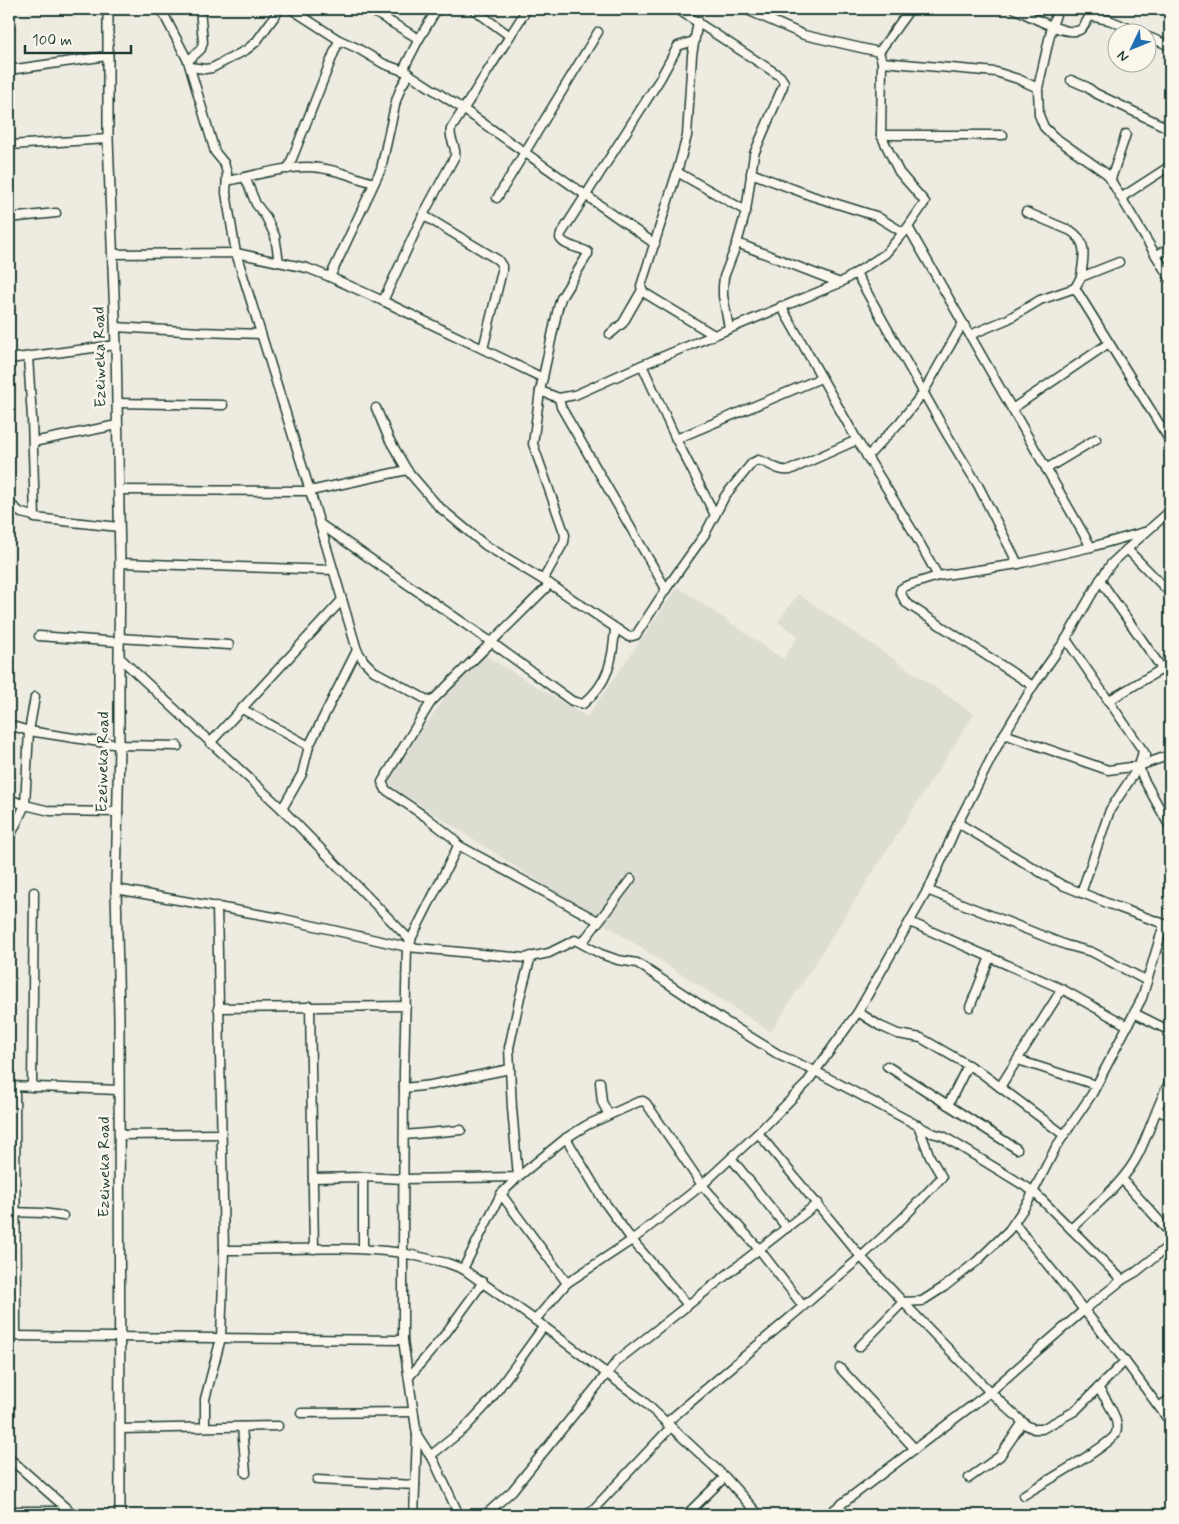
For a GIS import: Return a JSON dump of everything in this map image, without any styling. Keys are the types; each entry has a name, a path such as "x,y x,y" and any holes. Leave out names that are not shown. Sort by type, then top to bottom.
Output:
{"main road":[{"name":"Ezeiweka Road","path":"108,9 108,139 116,345 120,564 116,888 119,1090 120,1515"}],"street":[{"path":"161,9 189,64 215,152 224,163 227,173 226,193 236,253 357,650 364,662 374,672 431,702"},
{"path":"189,64 201,49 203,42 200,9"},
{"path":"189,64 205,69 212,68 246,50 256,42 280,9"},
{"path":"291,9 339,40 384,64 408,73 463,109 655,244"},
{"path":"368,9 419,39"},
{"path":"408,73 404,69 405,66 436,9"},
{"path":"473,9 510,36"},
{"path":"383,301 423,215 455,156 456,150 450,133 463,109 527,9"},
{"path":"677,9 780,76 784,82 754,154 746,210 737,243 724,277 722,286 729,328"},
{"path":"745,9 804,34 879,52"},
{"path":"879,52 910,9"},
{"path":"1014,9 1052,26 1073,32 1081,30 1092,12 1114,22"},
{"path":"1058,9 1052,26 1038,88 1039,116 1044,127 1052,136 1107,174 1170,279"},
{"path":"610,334 623,322 642,290 641,286 678,172 687,136 691,60 698,21"},
{"path":"497,198 598,32"},
{"path":"288,169 339,40"},
{"path":"1156,40 1170,46"},
{"path":"598,921 458,845 453,838 426,816 386,790 382,782 431,702 491,642 546,582 564,542 565,535 533,444 540,391 558,308 561,298 588,254 584,250 565,244 560,238 660,79 678,46 694,42"},
{"path":"540,391 560,398 575,395 781,306 840,283 885,254 906,230 925,202 902,178 881,135 882,62 879,52"},
{"path":"9,70 107,56"},
{"path":"882,62 996,72 1038,88"},
{"path":"330,277 381,169 396,101 408,73"},
{"path":"1071,80 1170,129"},
{"path":"1111,179 1126,134"},
{"path":"881,135 1003,135"},
{"path":"9,144 108,139"},
{"path":"1122,197 1170,166"},
{"path":"227,181 308,167 329,170 374,183"},
{"path":"678,172 746,210"},
{"path":"751,173 812,196 876,216 906,230 963,323 1091,547"},
{"path":"246,177 256,204 266,217 275,236 279,262"},
{"path":"970,335 1008,319 1040,300 1075,288 1081,277 1084,248 1078,235 1072,230 1026,212"},
{"path":"9,218 56,213"},
{"path":"423,215 498,260 502,266 483,349"},
{"path":"737,243 840,283"},
{"path":"1156,255 1170,248"},
{"path":"112,254 236,253 308,268 383,301 543,378"},
{"path":"1081,277 1119,262"},
{"path":"856,273 923,393 978,485 1018,564"},
{"path":"1075,288 1170,441"},
{"path":"642,290 714,335"},
{"path":"781,306 857,440 938,576"},
{"path":"867,457 900,422 923,393 963,323"},
{"path":"115,326 261,334"},
{"path":"1012,409 1109,343"},
{"path":"9,359 116,345"},
{"path":"28,357 33,442 34,516"},
{"path":"642,365 676,439 715,515"},
{"path":"676,439 821,378"},
{"path":"560,398 561,407 666,589"},
{"path":"116,403 223,405"},
{"path":"376,408 389,439 407,470 438,506 485,545 546,582 629,637 636,635 705,534 725,496 752,463 758,460 783,471 790,470 857,440"},
{"path":"33,442 117,426"},
{"path":"1046,469 1096,438"},
{"path":"118,490 310,491 407,470"},
{"path":"9,503 20,513 34,516 38,519 119,527"},
{"path":"535,1320 567,1284 632,1240 702,1185 758,1133 806,1084 858,1012 927,890 958,823 1004,734 1033,686 1066,640 1100,580 1127,549 1170,511"},
{"path":"320,524 491,642 572,701 582,704 592,696 608,673 613,651 615,628"},
{"path":"1033,686 906,603 902,598 901,589 938,576 1018,564 1146,532"},
{"path":"1127,549 1170,593"},
{"path":"120,564 334,570"},
{"path":"1100,580 1170,680"},
{"path":"210,743 342,600"},
{"path":"39,636 229,645"},
{"path":"1066,640 1151,762"},
{"path":"282,809 302,774 309,746 357,650"},
{"path":"119,658 282,809 409,944"},
{"path":"1108,701 1162,669"},
{"path":"9,839 25,805 29,731 35,697"},
{"path":"242,709 309,746"},
{"path":"9,725 29,731 119,745 178,746"},
{"path":"1004,734 1108,770 1139,766 1170,755"},
{"path":"1081,893 1110,810 1139,766 1143,751"},
{"path":"1139,766 1143,778 1170,827"},
{"path":"9,799 50,812 118,812"},
{"path":"859,1348 904,1302 922,1301 944,1287 976,1262 1009,1230 1034,1191 1056,1147 1096,1085 1128,1026 1142,998 1167,925 1062,885 958,823"},
{"path":"414,1515 417,1435 403,1340 404,1088 409,944 458,845"},
{"path":"582,943 631,879"},
{"path":"116,888 409,944 525,958 549,953 576,940 601,954 618,960 637,963 772,1051 943,1136 1034,1191 1122,1280"},
{"path":"927,890 1066,945 1092,952 1147,981"},
{"path":"32,1087 34,892"},
{"path":"204,1428 205,1399 221,1338 224,1250 217,906"},
{"path":"910,922 990,956 1062,990 1128,1026"},
{"path":"518,1177 509,1048 531,956"},
{"path":"970,1007 990,956"},
{"path":"1000,1087 1062,990"},
{"path":"310,1006 314,1249"},
{"path":"218,1008 406,1006"},
{"path":"858,1012 880,1026 898,1034 921,1038 968,1065 1064,1135"},
{"path":"1134,1013 1170,1031"},
{"path":"1018,1060 1096,1085"},
{"path":"948,1105 968,1065"},
{"path":"887,1066 1017,1149"},
{"path":"404,1088 431,1085 510,1069"},
{"path":"1071,1229 1122,1179 1137,1157 1170,1081"},
{"path":"600,1082 602,1102 609,1115"},
{"path":"119,1090 12,1087 12,1336 403,1340"},
{"path":"463,1269 501,1194 518,1177 566,1138 587,1125 643,1101 702,1185 759,1249 803,1306"},
{"path":"1157,1110 1170,1116"},
{"path":"588,1515 669,1425 861,1257 903,1218 942,1177 930,1157 918,1125"},
{"path":"404,1135 461,1130"},
{"path":"758,1133 861,1257 990,1392 1034,1429 1042,1429 1075,1411 1126,1361"},
{"path":"119,1135 221,1134"},
{"path":"566,1138 604,1200 632,1240 688,1306"},
{"path":"731,1158 787,1228"},
{"path":"363,1177 363,1249"},
{"path":"313,1178 518,1177"},
{"path":"1122,1179 1170,1233"},
{"path":"501,1194 567,1284"},
{"path":"485,1515 512,1491 618,1360 818,1203"},
{"path":"12,1212 63,1216"},
{"path":"1014,1223 1126,1361 1170,1422"},
{"path":"827,1515 990,1392 1084,1310 1170,1245"},
{"path":"224,1250 363,1249 403,1253 447,1263 463,1269 544,1326 641,1400 725,1478 754,1514"},
{"path":"409,1377 443,1337 483,1282"},
{"path":"430,1456 464,1429 489,1402 544,1326"},
{"path":"840,1368 915,1449"},
{"path":"1024,1494 1096,1451 1113,1438 1117,1432 1117,1424 1107,1399 1098,1388"},
{"path":"1160,1406 1170,1399"},
{"path":"300,1413 413,1412"},
{"path":"969,1478 1000,1456 1024,1422"},
{"path":"120,1429 278,1426"},
{"path":"242,1427 246,1473"},
{"path":"417,1435 430,1456 459,1515"},
{"path":"9,1458 72,1513"},
{"path":"686,1515 725,1478"},
{"path":"317,1480 415,1485"},
{"path":"9,1511 72,1513"}],"shaded area":[{"path":"678,587 783,659 798,636 778,622 798,594 974,714 771,1032 385,782 478,651 587,717"}]}
